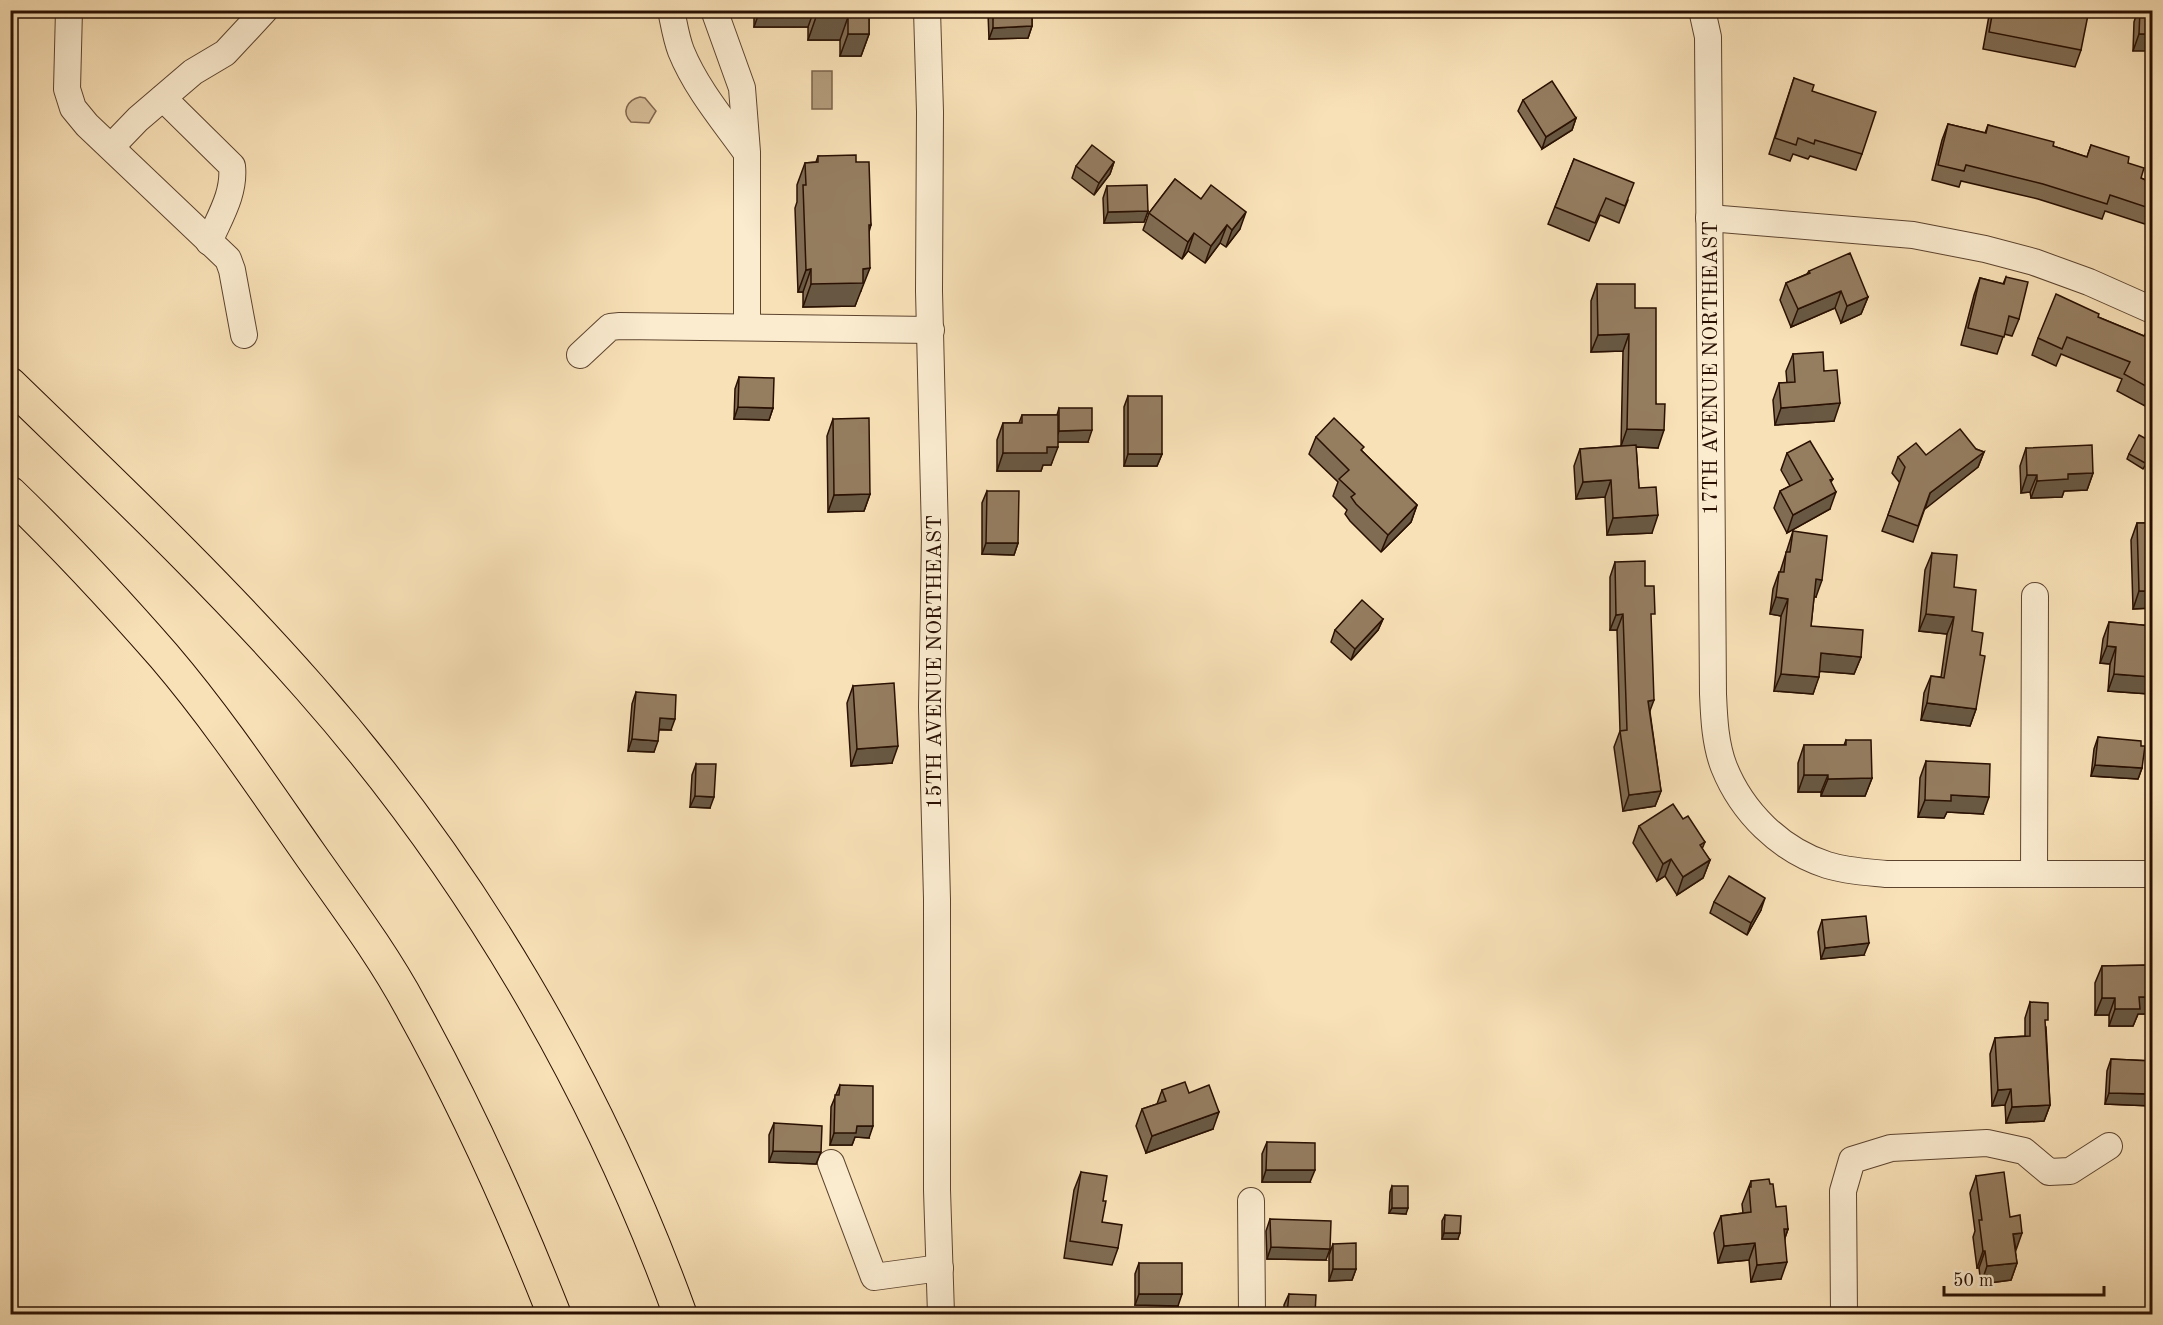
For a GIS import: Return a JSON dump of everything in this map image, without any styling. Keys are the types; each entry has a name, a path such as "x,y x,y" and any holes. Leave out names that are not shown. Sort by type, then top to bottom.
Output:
{"highway":[{"path":"10,384 254,626 310,688 416,820 476,907 553,1035 630,1188 680,1314"},
{"path":"10,493 47,529 165,658 266,791 360,927 410,1005 448,1078 555,1314"}],"street":[{"path":"69,10 68,89 73,108 87,125 228,259 244,335"},
{"path":"111,147 138,119 193,72 225,53 265,10"},
{"path":"671,10 680,49 686,62 708,99 747,152"},
{"path":"714,10 742,88 747,152 747,327"},
{"name":"15TH AVENUE NORTHEAST","path":"927,10 935,536 932,707 937,899 937,1190 941,1314"},
{"name":"17TH AVENUE NORTHEAST","path":"1702,10 1708,37 1713,694 1715,725 1723,766 1746,809 1770,832 1811,859 1846,870 1886,874 2152,874"},
{"path":"163,98 232,166 231,191 209,242"},
{"path":"1709,218 1913,235 1985,249 2034,262 2089,282 2152,310"},
{"path":"580,354 609,327 931,330"},
{"path":"2034,874 2035,596"},
{"path":"1844,1314 1843,1191 1852,1160 1891,1148 1987,1143 2024,1151 2049,1172 2070,1171 2109,1146"},
{"path":"831,1163 874,1277 940,1268"},
{"path":"1251,1201 1252,1314"}],"shaded area":[{"path":"812,71 832,71 832,109 812,109"},
{"path":"640,97 645,98 656,111 649,123 631,122 626,114 629,104"}],"building":[{"path":"816,10 869,10 869,34 848,34 848,17 816,17"},
{"path":"993,10 1032,10 1032,26 993,28"},
{"path":"1993,10 2064,10 2088,15 2081,50 1989,32"},
{"path":"2140,10 2152,10 2152,34 2139,34"},
{"path":"1794,78 1814,85 1812,91 1876,112 1862,154 1815,140 1814,144 1798,138 1796,145 1775,138"},
{"path":"1552,81 1576,118 1546,137 1523,100"},
{"path":"1948,124 1986,133 1988,125 2054,142 2053,146 2087,157 2091,145 2129,157 2128,163 2144,168 2141,178 2152,183 2152,209 2110,195 2107,204 2043,184 1966,165 1964,171 1938,165"},
{"path":"1092,145 1114,162 1099,183 1076,166"},
{"path":"856,155 856,162 869,162 870,268 863,269 863,283 811,284 811,269 806,270 803,185 806,185 805,163 818,162 818,156"},
{"path":"1574,159 1634,183 1625,206 1606,198 1595,223 1555,207"},
{"path":"1175,179 1201,199 1211,185 1246,212 1232,230 1227,225 1211,246 1194,233 1188,242 1149,213"},
{"path":"1147,185 1148,211 1108,212 1107,186"},
{"path":"1850,253 1868,297 1847,306 1841,291 1798,309 1786,283"},
{"path":"2006,277 2028,282 2019,319 2009,316 2004,337 1968,328 1980,278 2004,284"},
{"path":"1597,284 1635,284 1635,308 1656,308 1656,404 1665,404 1664,430 1627,429 1629,334 1598,335"},
{"path":"2056,294 2099,314 2098,317 2144,336 2147,331 2152,334 2151,389 2124,374 2130,362 2067,337 2062,349 2038,338"},
{"path":"1823,352 1824,371 1837,370 1840,403 1781,408 1779,383 1795,382 1793,354"},
{"path":"739,377 774,378 773,408 738,407"},
{"path":"1128,396 1162,396 1162,454 1128,454"},
{"path":"1059,408 1092,408 1092,430 1059,431"},
{"path":"1022,415 1058,415 1058,447 1047,447 1047,453 1003,453 1003,423 1022,423"},
{"path":"869,418 870,494 834,495 833,419"},
{"path":"1334,418 1364,447 1361,450 1417,505 1388,535 1356,504 1351,497 1355,494 1339,479 1349,470 1316,437"},
{"path":"1960,429 1976,449 1984,452 1930,493 1918,526 1888,515 1905,467 1898,457 1916,443 1926,455"},
{"path":"2139,435 2152,442 2152,451 2145,463 2129,454"},
{"path":"1810,441 1833,479 1830,480 1836,492 1793,515 1780,491 1802,480 1787,453"},
{"path":"1636,445 1639,488 1656,487 1658,515 1613,518 1611,480 1583,482 1580,449"},
{"path":"2092,445 2093,473 2068,474 2068,479 2037,481 2037,475 2027,475 2026,448"},
{"path":"987,491 1019,491 1018,543 986,543"},
{"path":"2137,523 2152,523 2152,591 2139,591"},
{"path":"1793,531 1827,536 1822,580 1816,579 1811,626 1863,630 1861,657 1821,653 1819,677 1781,674 1788,599 1776,597 1779,572 1784,572 1786,552 1790,552"},
{"path":"1932,553 1957,555 1954,587 1976,590 1972,631 1983,633 1980,655 1985,656 1976,709 1927,703 1931,676 1944,678 1954,617 1926,614"},
{"path":"1645,561 1645,586 1654,586 1655,614 1651,614 1654,700 1648,701 1661,791 1629,795 1620,731 1627,730 1623,614 1616,615 1615,562"},
{"path":"1362,600 1383,619 1355,649 1335,630"},
{"path":"2109,622 2152,626 2152,677 2114,674 2116,647 2107,646"},
{"path":"894,683 898,746 857,749 853,686"},
{"path":"636,692 676,695 675,719 660,718 658,741 632,739"},
{"path":"2098,737 2141,741 2141,746 2145,746 2142,768 2095,765"},
{"path":"1846,740 1871,740 1872,778 1828,779 1828,775 1804,775 1804,745 1846,745"},
{"path":"1926,761 1990,764 1989,797 1951,795 1951,801 1925,800"},
{"path":"696,764 716,764 714,797 695,796"},
{"path":"1673,804 1683,819 1688,816 1705,842 1700,845 1710,860 1683,877 1671,859 1663,864 1639,826"},
{"path":"1729,876 1765,898 1751,923 1714,902"},
{"path":"1866,916 1869,943 1825,948 1822,920"},
{"path":"2152,965 2152,997 2139,997 2140,1009 2115,1009 2115,998 2102,998 2102,966"},
{"path":"2030,1002 2048,1003 2048,1020 2045,1020 2050,1105 2012,1107 2011,1089 1998,1090 1995,1038 2030,1036"},
{"path":"2111,1059 2152,1061 2152,1094 2109,1093"},
{"path":"1185,1082 1189,1093 1209,1085 1219,1112 1152,1136 1142,1109 1166,1101 1162,1090"},
{"path":"840,1085 873,1086 873,1126 857,1126 856,1133 834,1133 835,1095 839,1095"},
{"path":"774,1123 822,1126 821,1152 773,1151"},
{"path":"1267,1142 1315,1143 1315,1170 1266,1170"},
{"path":"1081,1172 1107,1176 1102,1222 1122,1225 1118,1248 1070,1241"},
{"path":"2004,1172 2010,1217 2020,1215 2022,1233 2013,1234 2017,1263 1987,1266 1979,1220 1982,1220 1976,1176"},
{"path":"1769,1179 1770,1184 1773,1184 1776,1207 1786,1206 1788,1229 1784,1229 1787,1262 1757,1265 1755,1243 1724,1246 1721,1216 1751,1212 1749,1187 1751,1187 1751,1181"},
{"path":"1392,1186 1408,1186 1408,1208 1392,1208"},
{"path":"1445,1215 1461,1216 1460,1233 1444,1233"},
{"path":"1270,1219 1331,1221 1330,1249 1271,1247"},
{"path":"1356,1243 1356,1269 1333,1269 1333,1244"},
{"path":"1139,1263 1182,1263 1182,1294 1139,1294"},
{"path":"1289,1294 1316,1295 1315,1314 1287,1314"}]}
